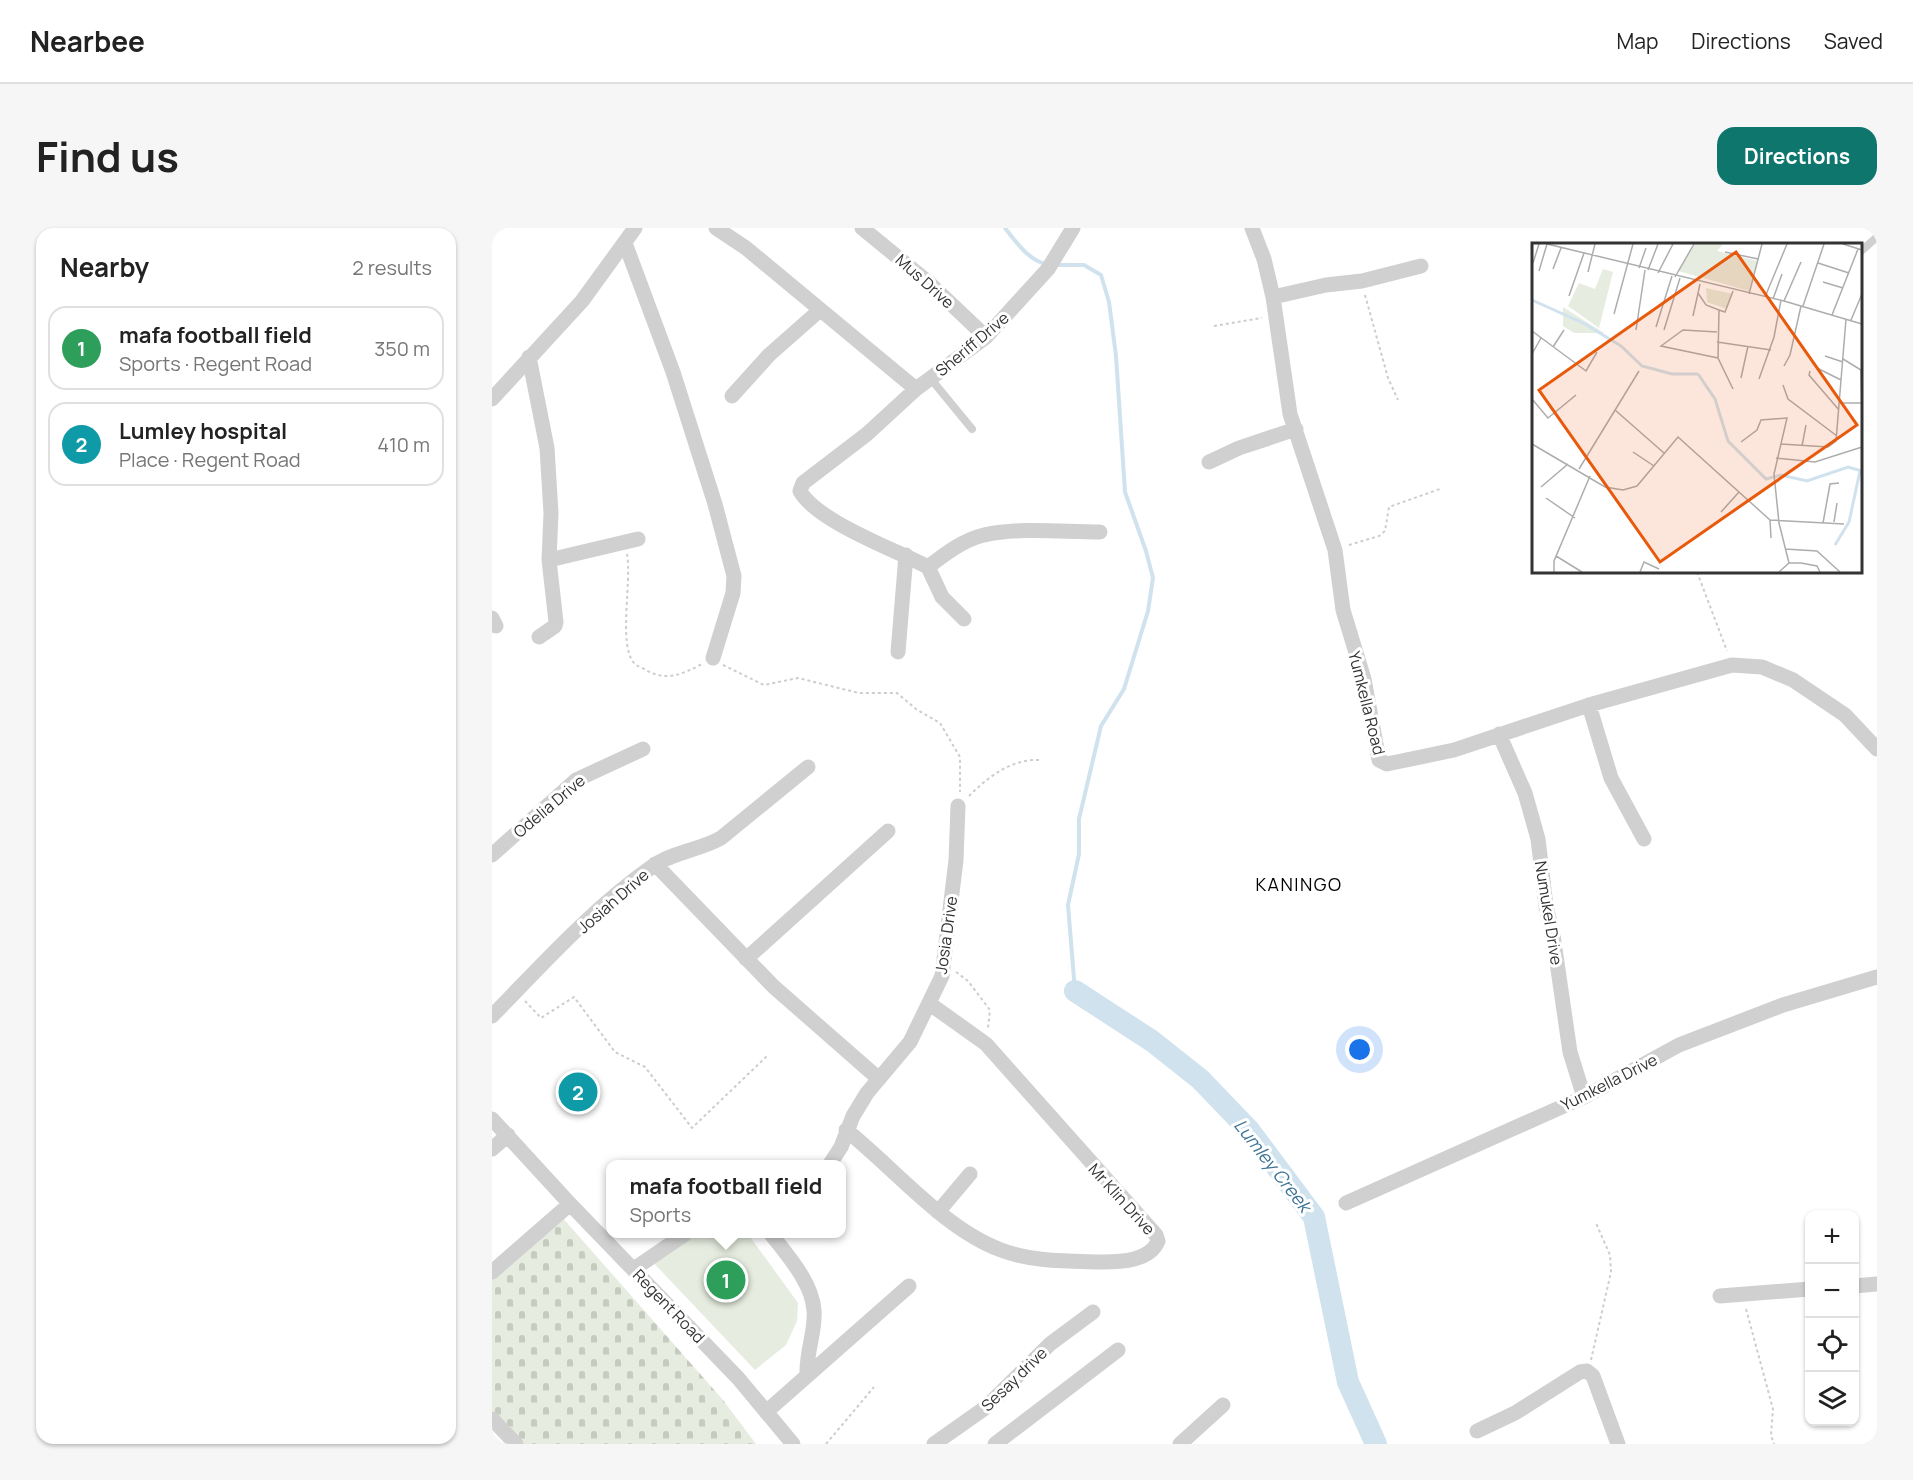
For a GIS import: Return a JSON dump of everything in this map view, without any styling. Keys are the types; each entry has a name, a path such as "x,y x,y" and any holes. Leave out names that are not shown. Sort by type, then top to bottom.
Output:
{"street":[{"path":"492,399 497,383 529,357 582,301 635,228"},
{"path":"716,228 746,248 916,389"},
{"name":"Mus Drive","path":"862,228 928,282 986,337"},
{"name":"Sheriff Drive","path":"906,555 815,508 800,491 803,483 867,434 916,389 986,337 1048,269 1073,228"},
{"name":"Yumkella Road","path":"1252,228 1264,259 1274,304 1288,403 1335,550 1343,610 1364,679 1379,760 1387,764 1454,750 1589,705 1732,665 1762,667 1793,680 1845,715 1877,749"},
{"path":"625,243 672,372 715,504 734,576 733,592 713,658"},
{"path":"1274,304 1326,285 1362,281 1422,266"},
{"path":"732,396 769,355 820,310"},
{"path":"529,357 547,448 551,513 549,560 556,622 555,626 539,637"},
{"path":"1209,462 1239,448 1296,429"},
{"path":"928,567 950,550 983,536 1012,532 1100,532"},
{"path":"549,560 632,541"},
{"path":"898,652 906,555 928,567 942,597 964,619"},
{"path":"1589,705 1611,778 1644,839"},
{"name":"Numukel Drive","path":"1499,734 1525,793 1538,839 1546,906 1553,935 1570,1052 1584,1096"},
{"name":"Odelia Drive","path":"492,855 576,780 643,749"},
{"name":"Josiah Drive","path":"492,1016 592,915 655,864 706,847 721,838 808,767"},
{"name":"Josia Drive","path":"833,1160 867,1093 906,1048 930,1004 944,963 958,806"},
{"path":"746,959 825,891 888,831"},
{"path":"655,864 774,987 879,1079"},
{"name":"Yumkella Drive","path":"1346,1203 1584,1096 1679,1046 1784,1005 1877,976"},
{"name":"Mr Klin Drive","path":"846,1130 884,1160 938,1212 973,1237 1003,1251 1043,1258 1109,1262 1136,1259 1155,1248 1158,1240 1078,1150 1022,1081 986,1044 930,1004"},
{"name":"Regent Road","path":"492,1119 570,1204 738,1378 793,1444"},
{"path":"492,1149 508,1135"},
{"path":"938,1212 970,1174"},
{"path":"492,1272 570,1204"},
{"path":"634,1269 679,1238"},
{"path":"774,1238 811,1294 814,1311 808,1346 807,1374"},
{"path":"1859,1286 1877,1284"},
{"path":"766,1412 909,1286"},
{"path":"1720,1296 1805,1289"},
{"name":"Sesay drive","path":"934,1444 985,1408 1050,1344 1092,1312"},
{"path":"995,1444 1118,1350"},
{"path":"1477,1431 1515,1413 1580,1372 1587,1371 1593,1376 1618,1444"},
{"path":"1180,1444 1223,1405"},
{"path":"492,1419 516,1444"}],"lane":[{"path":"1862,250 1877,237"},
{"path":"931,379 972,429"}],"path":[{"path":"1362,281 1388,378 1398,400"},
{"path":"1214,326 1262,318 1274,304"},
{"path":"1335,550 1379,536 1385,531 1389,507 1440,489"},
{"path":"632,541 625,643 634,663 656,676 680,675 713,658 764,686 798,678 858,693 897,693 916,709 940,723 960,757 962,778 958,806"},
{"path":"1697,573 1732,665"},
{"path":"958,806 994,774 1012,764 1039,760"},
{"path":"944,963 968,981 990,1010 986,1044"},
{"path":"516,992 541,1018 574,998 615,1052 645,1067 692,1128 767,1056"},
{"path":"1587,1371 1596,1329 1607,1297 1611,1272 1610,1255 1596,1223"},
{"path":"1742,1294 1773,1409 1771,1435 1774,1444"},
{"path":"826,1444 874,1388"}],"green space":[{"path":"561,1216 723,1400 756,1444 521,1444 492,1411 492,1276"},
{"path":"676,1238 751,1238 798,1303 797,1321 786,1345 755,1370 648,1257"}],"waterway":[{"path":"1005,228 1029,255 1047,264"},
{"path":"1054,265 1084,265 1101,275 1109,302 1116,356 1125,492 1153,578 1148,611 1124,689 1101,726 1079,819 1079,854 1068,905 1075,991"},
{"name":"Lumley Creek","path":"1075,991 1152,1041 1200,1079 1249,1130 1314,1217 1348,1382 1376,1444"}],"place":[{"name":"Lumley hospital","path":"578,1092"},
{"name":"mafa football field","path":"726,1280"}],"district":[{"name":"KANINGO","path":"1299,884"}]}
